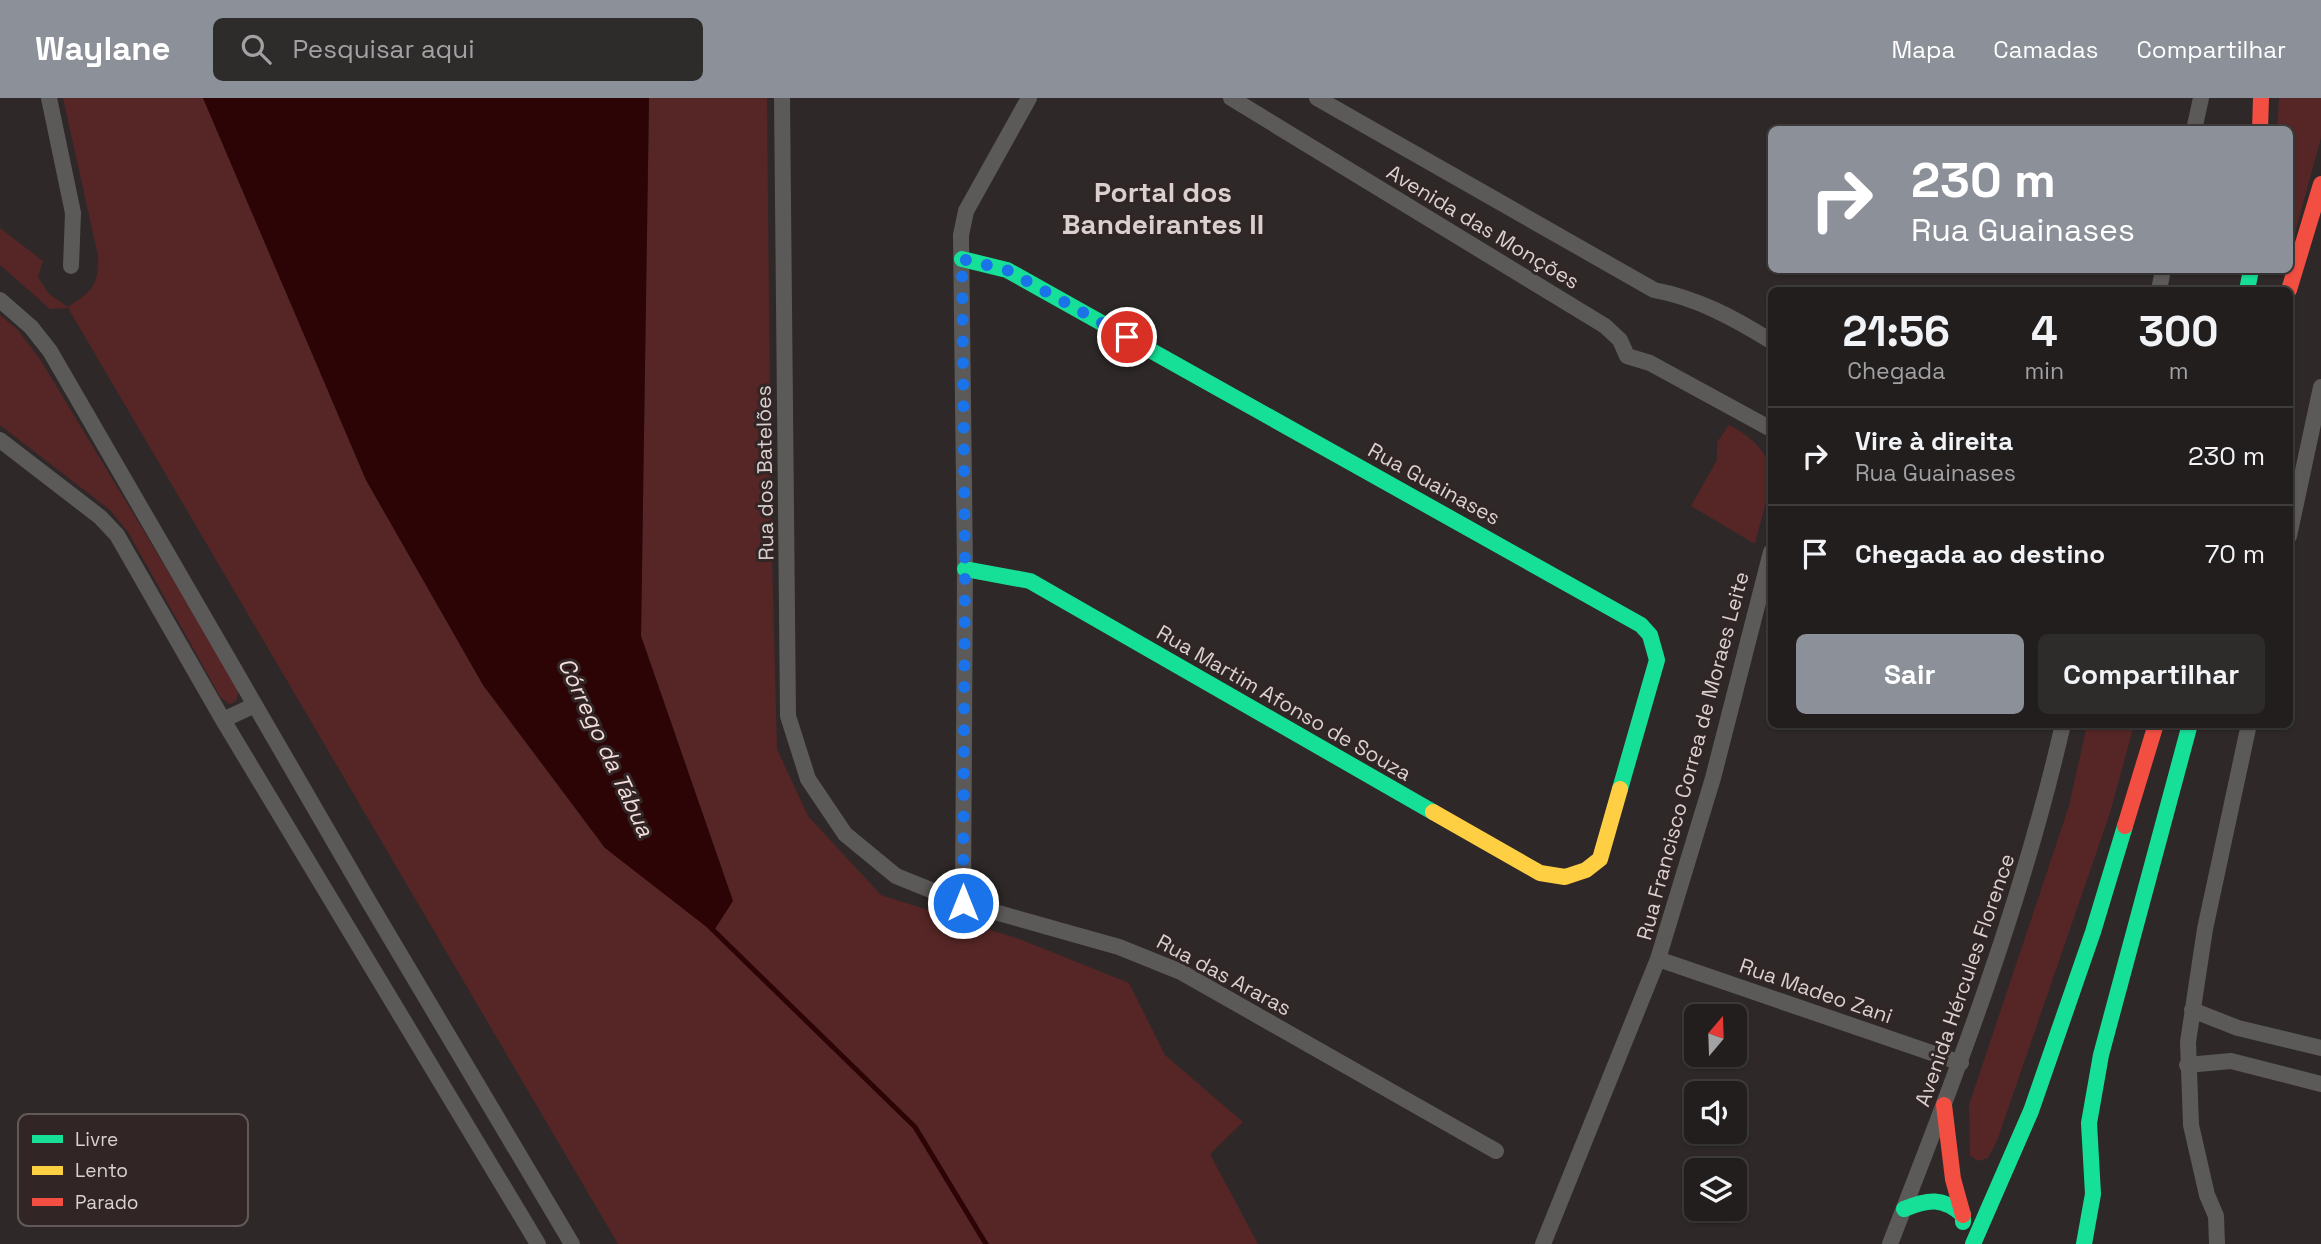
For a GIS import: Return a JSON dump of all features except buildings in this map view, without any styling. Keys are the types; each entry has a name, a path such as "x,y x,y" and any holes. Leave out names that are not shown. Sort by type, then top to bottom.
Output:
{"street":[{"path":"49,98 73,213 71,266"},
{"name":"Rua dos Batelões","path":"782,98 788,716 808,779 845,834"},
{"path":"963,903 965,569 961,235 966,211 1028,98"},
{"name":"Avenida das Monções","path":"1231,98 1605,326 1620,340 1627,356 1650,363 1768,427"},
{"name":"Avenida das Monções","path":"1317,98 1654,290 1689,298 1740,321 1768,339"},
{"path":"2195,126 2201,98"},
{"path":"2260,126 2261,98"},
{"path":"2290,287 2321,184"},
{"name":"Rua Guainases","path":"962,259 1007,270 1642,625 1656,647 1654,673 1600,859 1579,875"},
{"path":"0,300 31,327 50,351 572,1244"},
{"path":"2293,517 2321,387"},
{"path":"0,440 100,517 117,535 223,720 538,1244"},
{"name":"Rua Francisco Correa de Moraes Leite","path":"1543,1244 1658,959 1713,778 1768,564"},
{"name":"Rua Martim Afonso de Souza","path":"965,569 1030,581 1540,873 1566,878 1579,875"},
{"path":"223,720 255,705"},
{"name":"Avenida Hércules Florence","path":"1890,1244 1961,1063 2040,823 2062,728"},
{"path":"1973,1244 2031,1111 2093,932 2155,728"},
{"path":"2104,1244 2093,1194 2090,1123 2101,1055 2189,728"},
{"path":"2217,1244 2216,1216 2207,1195 2191,1125 2187,1065 2192,1010 2205,929 2248,728"},
{"name":"Rua das Araras","path":"845,834 896,876 963,903 1119,947 1181,972 1496,1151"},
{"name":"Rua Madeo Zani","path":"1658,959 1961,1063"},
{"path":"2192,1010 2238,1028 2321,1048"},
{"path":"2187,1065 2231,1061 2321,1084"},
{"path":"1944,1105 1953,1179 1963,1215 1960,1244"},
{"path":"2084,1244 2093,1194"},
{"path":"1904,1209 1926,1199 1951,1203 1963,1215"}],"shaded area":[{"path":"63,98 203,98 366,480 483,685 605,848 733,901 641,636 649,98 767,98 771,515 777,749 808,816 881,895 1022,940 1129,983 1165,1055 1243,1122 1210,1154 1258,1244 618,1244 68,308 50,309 0,265 0,228 43,261 38,277 49,294 68,307 88,292 95,281 98,256"},
{"path":"2279,98 2321,98 2321,138 2293,240 2293,126 2277,126"},
{"path":"0,315 17,329 40,359 239,689 236,701 230,704 221,698 128,532 110,510 0,425"},
{"path":"1729,425 1761,449 1767,462 1768,494 1755,544 1691,506 1717,460 1717,442"},
{"path":"2086,728 2133,728 2110,813 1997,1141 1988,1158 1978,1161 1970,1156 1969,1105 2069,806"}],"water":[{"path":"203,98 649,98 641,636 733,901 713,932 605,848 483,685 366,480"}],"waterway":[{"name":"Córrego da Tábua","path":"710,927 915,1127 986,1244"}],"traffic: fast":[{"path":"962,259 1007,270 1641,625 1650,635 1657,660 1620,789"},
{"path":"2248,287 2250,273"},
{"path":"965,569 1030,581 1433,812"},
{"path":"2084,1244 2093,1194 2089,1123 2101,1055 2189,728"},
{"path":"1973,1244 2031,1111 2093,932 2125,826"},
{"path":"1904,1209 1921,1203 1942,1203 1963,1215 1963,1222"}],"traffic: slow":[{"path":"1433,812 1540,873 1565,877 1586,870 1600,859 1620,789"}],"traffic: jam":[{"path":"2260,126 2261,98"},
{"path":"2290,287 2321,184"},
{"path":"2125,826 2155,728"},
{"path":"1944,1105 1953,1179 1963,1215"}],"district":[{"name":"Portal dos Bandeirantes II","path":"1163,208"}],"route":[{"path":"963,903 965,569 962,259 986,262 1007,270 1127,337"}]}
